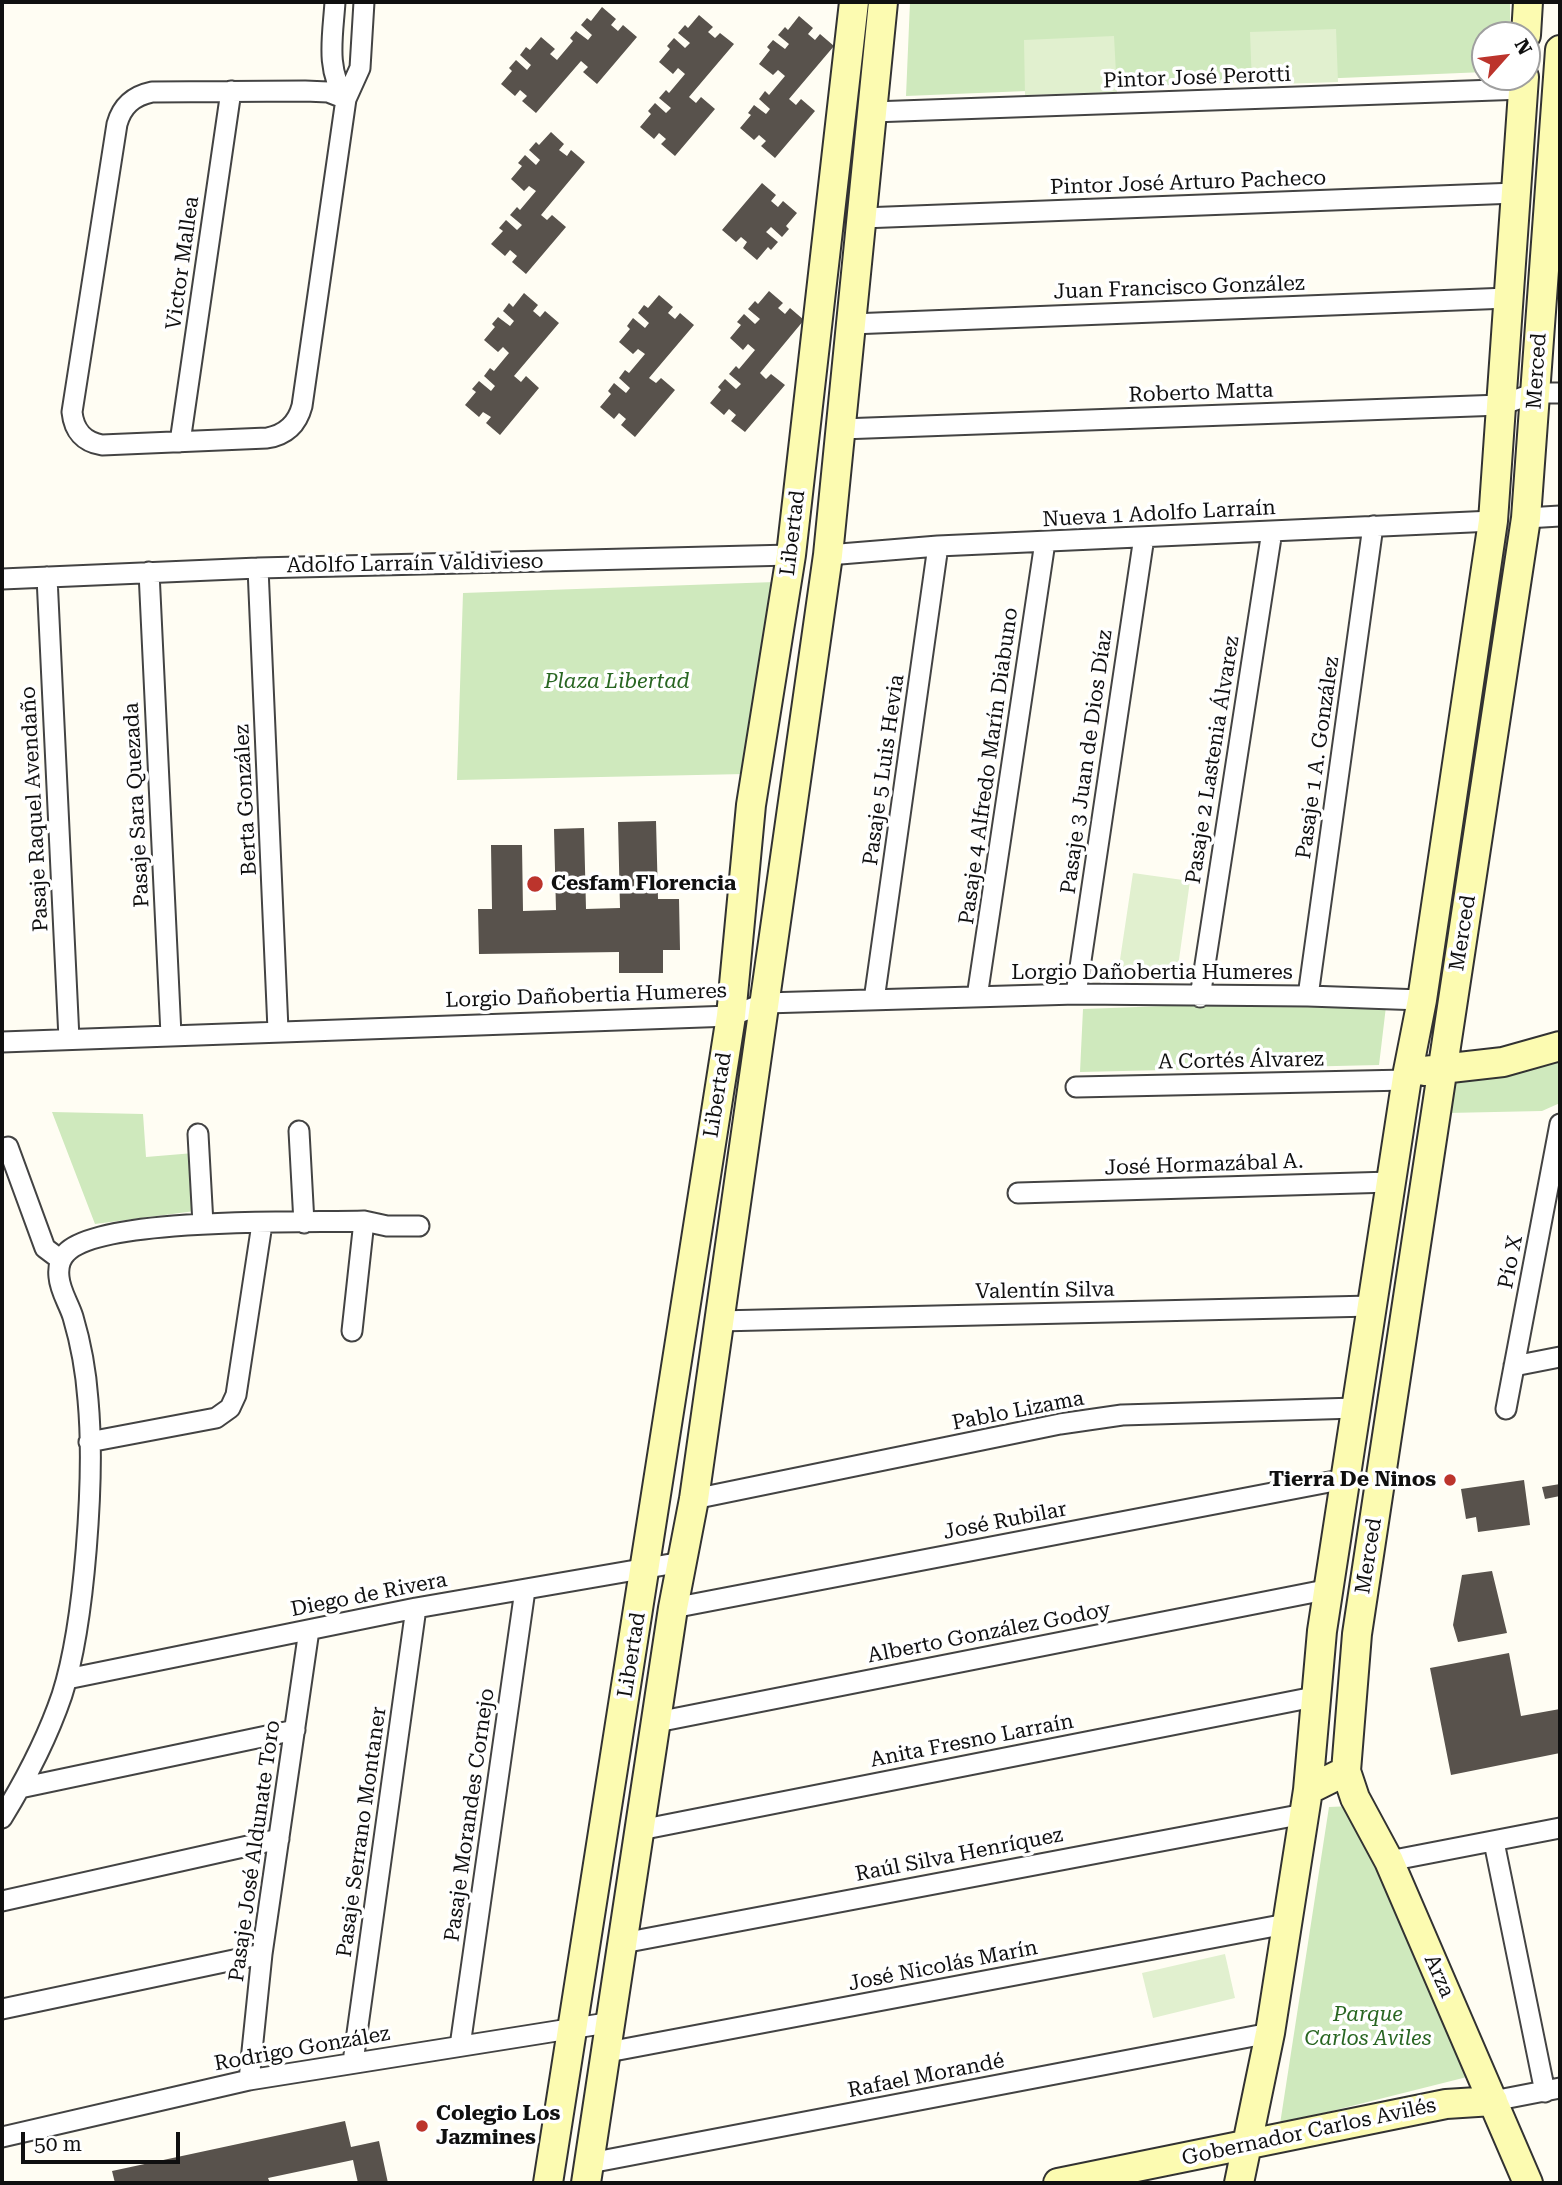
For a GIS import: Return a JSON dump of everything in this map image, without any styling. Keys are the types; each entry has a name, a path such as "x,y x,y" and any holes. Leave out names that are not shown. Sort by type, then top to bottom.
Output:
{"street":[{"path":"335,2 331,59 339,89 346,99"},
{"path":"346,99 328,92 231,91 144,93 129,102 119,116 72,412 76,429 94,443 180,442 276,436 291,427 300,414 346,99 360,68 364,2"},
{"name":"Libertad","path":"548,2183 730,1016 751,804 791,555 854,2"},
{"name":"Libertad","path":"588,2173 613,2022 673,1608 694,1499 828,555 883,2"},
{"path":"1527,21 1528,2"},
{"name":"Merced","path":"1346,1771 1357,1634 1526,518 1548,393 1560,50"},
{"name":"Pintor José Perotti","path":"872,112 1471,85"},
{"name":"Victor Mallea","path":"180,442 231,91"},
{"name":"Merced","path":"1239,2183 1270,2033 1306,1802 1314,1697 1345,1479 1407,1076 1422,1000 1493,521 1523,91"},
{"name":"Pintor José Arturo Pacheco","path":"862,218 1516,193"},
{"name":"Juan Francisco González","path":"851,324 1508,298"},
{"name":"Roberto Matta","path":"841,429 1501,405 1548,393"},
{"path":"1526,518 1560,516"},
{"name":"Nueva 1 Adolfo Larraín","path":"828,555 938,546 1493,521"},
{"name":"Pasaje 1 A. González","path":"1308,996 1373,526"},
{"name":"Pasaje 2 Lastenia Álvarez","path":"1200,997 1272,531"},
{"name":"Pasaje 3 Juan de Dios Díaz","path":"1076,994 1144,537"},
{"name":"Pasaje 4 Alfredo Marín Diabuno","path":"977,997 1045,541"},
{"name":"Pasaje 5 Luis Hevia","path":"874,1000 938,546"},
{"name":"Adolfo Larraín Valdivieso","path":"2,579 258,568 828,555"},
{"name":"Berta González","path":"258,568 278,1030"},
{"name":"Pasaje Sara Quezada","path":"149,572 171,1035"},
{"name":"Pasaje Raquel Avendaño","path":"47,577 69,1040"},
{"name":"Lorgio Dañobertia Humeres","path":"2,1042 278,1030 730,1016 765,1003 1076,994 1422,1000"},
{"path":"1407,1076 1503,1062 1560,1046"},
{"name":"A Cortés Álvarez","path":"1076,1087 1407,1076"},
{"name":"Pío X","path":"1506,1409 1560,1124"},
{"path":"299,1131 304,1223"},
{"path":"198,1134 203,1224"},
{"path":"8,1147 45,1248 61,1261"},
{"name":"José Hormazábal A.","path":"1018,1193 1391,1182"},
{"path":"352,1331 364,1222"},
{"path":"2,1818 51,1726 66,1679 84,1552 89,1442 86,1378 72,1315 60,1283 61,1261 75,1246 117,1233 203,1224 364,1222 387,1226 419,1226"},
{"path":"89,1442 216,1418 230,1408 236,1395 262,1224"},
{"name":"Valentín Silva","path":"719,1321 1372,1306"},
{"path":"1514,1366 1560,1357"},
{"name":"Pablo Lizama","path":"694,1499 1060,1424 1122,1415 1356,1408"},
{"name":"José Rubilar","path":"673,1608 1345,1479"},
{"name":"Diego de Rivera","path":"66,1679 416,1608 682,1562"},
{"name":"Alberto González Godoy","path":"657,1722 1330,1589"},
{"name":"Pasaje Morandes Cornejo","path":"460,2046 525,1590"},
{"name":"Pasaje Serrano Montaner","path":"353,2062 416,1608"},
{"name":"Pasaje José Aldunate Toro","path":"249,2080 262,1954 309,1630"},
{"name":"Anita Fresno Larraín","path":"640,1830 1314,1697"},
{"path":"20,1788 295,1730"},
{"path":"1306,1802 1346,1771"},
{"name":"Arza","path":"1346,1771 1355,1798 1389,1861 1528,2183"},
{"name":"Raúl Silva Henríquez","path":"623,1942 1306,1802"},
{"path":"1389,1861 1560,1828"},
{"path":"2,1901 279,1839"},
{"path":"1494,1842 1553,2090"},
{"name":"José Nicolás Marín","path":"608,2052 1286,1924"},
{"path":"2,2009 262,1954"},
{"name":"Rodrigo González","path":"2,2137 249,2080 613,2022"},
{"name":"Rafael Morandé","path":"588,2173 1270,2033"},
{"name":"Gobernador Carlos Avilés","path":"1058,2183 1446,2104 1493,2101 1553,2090"}],"green space":[{"path":"910,2 1510,2 1510,21 1471,21 1471,73 906,96"},
{"path":"1336,29 1338,82 1252,85 1250,32"},
{"path":"1114,36 1117,92 1025,95 1024,40"},
{"name":"Plaza Libertad","path":"775,582 745,774 457,780 463,593"},
{"path":"1133,873 1190,881 1176,981 1118,973"},
{"path":"1387,998 1379,1065 1080,1072 1083,1009"},
{"path":"1560,1050 1560,1103 1542,1111 1447,1113 1452,1083 1521,1066"},
{"path":"52,1112 143,1114 146,1157 194,1153 195,1211 95,1224"},
{"name":"Parque Carlos Aviles","path":"1352,1806 1467,2077 1280,2124 1329,1807"},
{"path":"1225,1954 1235,1998 1153,2018 1142,1973"}],"building":[{"path":"602,7 616,19 611,25 618,31 623,25 637,37 597,84 583,72 588,67 581,61 536,113 522,101 527,96 520,90 515,96 501,84 512,71 509,68 516,60 527,70 531,65 520,55 526,47 530,50 541,37 555,49 550,54 557,60 573,41 570,38 576,31 588,40 592,35 581,25 587,18 591,21"},
{"path":"699,15 713,27 708,32 715,38 720,33 734,44 689,97 696,103 701,97 715,109 675,156 661,144 666,139 659,133 654,139 640,127 651,114 648,111 655,103 666,113 671,108 659,98 666,90 669,93 685,74 678,68 673,74 659,62 670,49 667,46 674,38 685,48 690,43 678,33 685,25 688,28"},
{"path":"799,16 813,28 808,34 815,40 820,34 834,46 789,99 796,105 801,99 815,111 775,158 761,146 766,141 759,135 754,140 740,128 751,115 748,113 754,105 766,114 770,109 759,99 765,91 769,95 785,76 778,70 773,75 759,64 770,50 767,47 773,40 785,49 789,44 778,35 785,27 788,30"},
{"path":"551,132 564,144 559,150 567,156 571,150 585,162 541,215 547,220 552,215 566,227 526,274 512,262 517,256 510,250 505,256 491,244 503,231 499,228 506,220 517,230 522,225 510,215 517,207 520,210 536,191 529,186 524,191 511,179 522,166 518,163 525,155 536,165 540,160 529,150 536,142 539,145"},
{"path":"762,183 776,195 771,201 778,207 783,201 797,213 786,226 789,229 782,237 771,227 766,232 778,242 771,250 768,247 757,260 743,248 747,242 741,237 736,242 722,230"},
{"path":"769,291 783,303 778,308 785,314 790,308 804,320 760,373 766,379 771,374 785,385 745,432 731,421 736,415 729,409 724,415 710,403 721,390 718,387 725,379 736,389 741,384 729,374 736,366 739,369 755,350 748,344 743,350 730,338 741,325 737,322 744,314 755,324 760,319 748,309 755,301 758,304"},
{"path":"524,293 538,305 533,311 540,317 545,311 559,323 514,376 521,382 526,376 539,388 500,435 486,423 491,417 483,412 479,417 465,405 476,392 472,389 479,381 491,391 495,386 484,376 490,368 494,371 509,353 503,347 498,352 484,340 495,327 492,324 498,317 510,326 514,321 503,311 509,303 513,307"},
{"path":"659,295 673,307 668,313 675,319 680,313 694,325 649,378 656,383 661,378 675,390 635,437 621,425 626,419 619,413 614,419 600,407 611,394 608,391 614,383 626,393 630,388 619,378 625,370 629,373 645,354 638,349 633,354 619,342 630,329 627,326 633,318 645,328 649,323 638,313 644,305 648,308"},
{"path":"656,821 658,899 679,899 680,950 663,950 663,973 619,973 619,952 479,954 478,909 492,909 491,845 522,845 523,911 556,910 554,829 584,828 586,909 620,908 618,822"},
{"path":"1524,1480 1530,1525 1478,1532 1476,1517 1466,1519 1461,1489"},
{"path":"1560,1484 1560,1496 1545,1499 1542,1487"},
{"path":"1492,1571 1507,1633 1458,1642 1453,1625 1462,1575"},
{"path":"1509,1653 1521,1716 1560,1709 1560,1753 1451,1775 1430,1668"},
{"path":"345,2121 351,2147 379,2141 388,2183 358,2183 353,2160 268,2178 270,2183 115,2183 112,2171"}],"place":[{"name":"Cesfam Florencia","path":"535,884"},
{"name":"Tierra De Ninos","path":"1450,1480"},
{"name":"Colegio Los Jazmines","path":"422,2126"}]}
